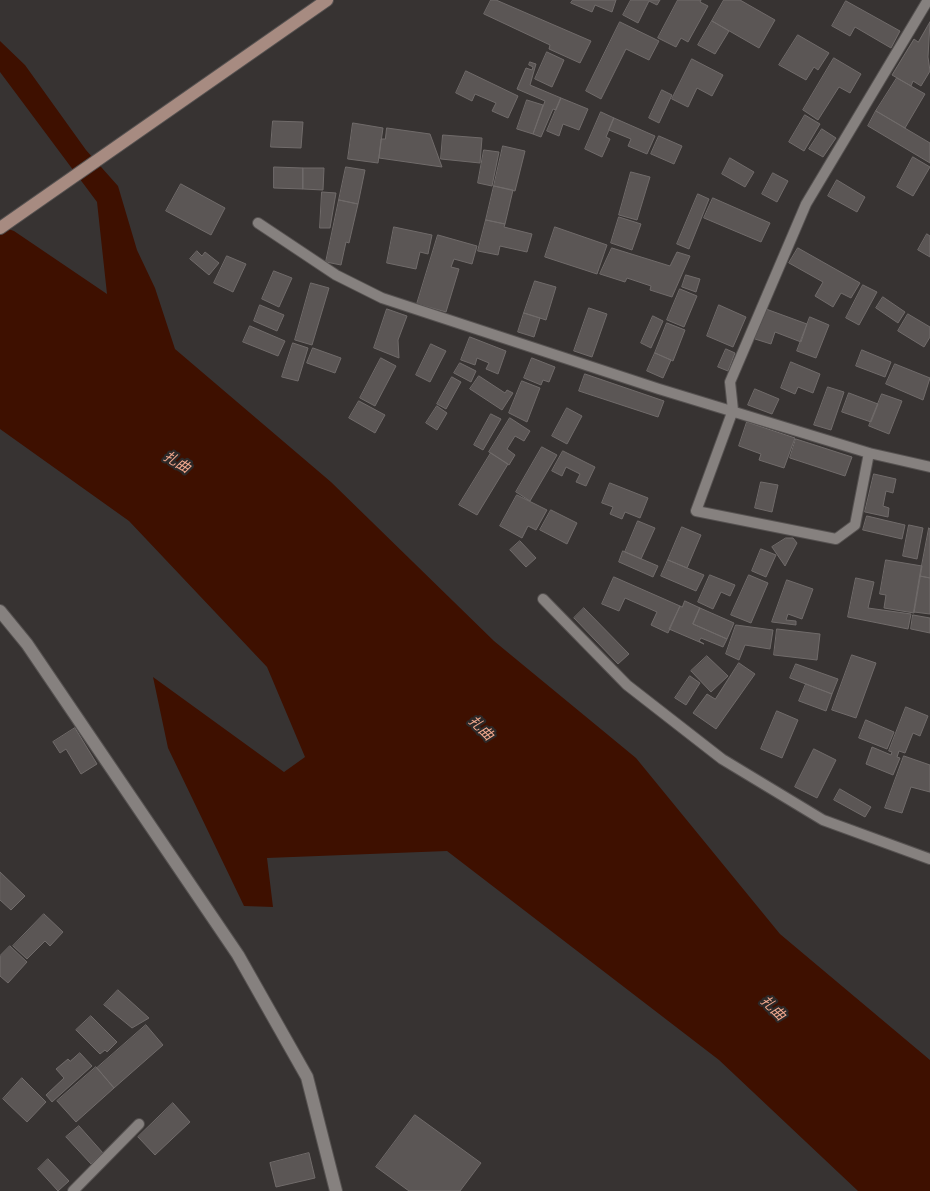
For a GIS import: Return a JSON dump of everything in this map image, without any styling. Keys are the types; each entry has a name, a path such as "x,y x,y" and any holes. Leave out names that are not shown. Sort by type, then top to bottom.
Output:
{"main road":[{"path":"0,228 327,0"}],"street":[{"path":"0,611 27,644 238,955 307,1077 336,1191"}],"lane":[{"path":"869,452 854,525 836,539 696,511 733,410 730,382 806,204 928,0"},
{"path":"258,223 336,275 382,298 544,352 869,452 930,467"},
{"path":"544,599 628,686 722,759 823,820 930,859"},
{"path":"74,1191 139,1124"}],"water":[{"name":"扎曲","path":"0,41 25,65 86,150 118,186 137,250 155,288 175,349 331,482 494,641 636,758 780,934 930,1060 930,1191 858,1191 719,1060 447,851 267,858 273,907 244,906 168,748 153,677 284,772 305,757 267,667 129,521 0,429 0,226 14,231 107,294 97,202 0,72"}],"building":[{"path":"491,0 496,0 591,41 580,63 549,49 550,45 484,14"},
{"path":"573,0 616,0 612,12 595,5 592,12 571,3"},
{"path":"631,0 660,0 657,5 649,1 638,23 623,15"},
{"path":"678,0 701,0 700,2 708,6 688,42 681,38 676,47 658,38"},
{"path":"724,0 740,0 775,20 759,48 712,21"},
{"path":"846,1 900,31 891,48 855,27 850,36 832,26"},
{"path":"712,21 729,31 715,54 698,45"},
{"path":"620,22 659,41 649,60 626,49 601,99 586,91"},
{"path":"930,22 928,57 930,71 921,86 913,81 911,86 892,75 914,39 918,42"},
{"path":"798,35 829,53 818,70 814,67 806,80 779,65"},
{"path":"547,52 564,60 552,87 535,79"},
{"path":"834,58 861,74 850,93 839,87 818,120 803,110"},
{"path":"692,59 723,75 712,96 697,88 688,107 672,99"},
{"path":"530,62 536,64 530,85 561,98 556,110 553,109 541,137 533,134 545,101 517,89 526,68 532,70 533,67 529,65"},
{"path":"466,71 518,96 508,118 492,111 496,103 475,94 472,101 456,93"},
{"path":"897,78 925,94 905,128 876,111"},
{"path":"662,90 672,95 659,123 649,118"},
{"path":"561,98 588,109 579,130 563,124 559,136 547,131"},
{"path":"527,100 543,105 533,134 517,129"},
{"path":"876,111 930,143 930,163 868,126"},
{"path":"601,112 614,118 606,137 610,139 602,157 585,149"},
{"path":"805,115 820,124 804,151 789,142"},
{"path":"614,118 655,136 647,154 628,146 631,139 609,130"},
{"path":"273,121 303,122 301,148 271,147"},
{"path":"353,123 383,128 378,163 348,159"},
{"path":"387,128 430,134 442,167 379,158 381,139 385,139"},
{"path":"822,129 836,138 823,157 809,149"},
{"path":"443,135 482,138 480,163 441,159"},
{"path":"659,136 682,146 674,164 651,154"},
{"path":"503,146 525,151 515,191 494,186"},
{"path":"484,150 499,152 492,186 478,183"},
{"path":"913,157 930,167 913,196 897,187"},
{"path":"730,158 754,172 745,187 722,174"},
{"path":"274,167 303,168 303,189 274,188"},
{"path":"346,167 365,170 358,204 339,200"},
{"path":"303,168 324,168 323,190 303,189"},
{"path":"631,172 650,177 637,220 619,215"},
{"path":"773,173 788,181 777,202 762,194"},
{"path":"837,180 865,197 857,212 828,196"},
{"path":"181,184 225,208 211,235 166,211"},
{"path":"494,186 513,190 505,224 486,220"},
{"path":"322,192 336,193 330,228 320,228"},
{"path":"698,194 709,199 689,249 677,244"},
{"path":"713,198 770,223 761,242 704,218"},
{"path":"339,200 358,204 349,243 346,242 341,265 326,262"},
{"path":"619,217 641,224 632,250 611,243"},
{"path":"486,220 505,224 504,227 532,234 527,252 500,246 498,255 478,251"},
{"path":"394,227 432,235 428,254 420,252 416,269 387,263"},
{"path":"555,227 607,245 597,274 545,257"},
{"path":"927,234 930,236 930,257 918,250"},
{"path":"438,235 477,246 472,264 454,259 451,267 459,269 446,312 417,304"},
{"path":"612,248 670,266 677,252 690,256 672,297 650,290 651,286 627,278 625,282 600,274"},
{"path":"798,248 860,283 851,298 841,293 833,307 815,296 823,282 789,263"},
{"path":"197,251 202,256 205,252 219,263 209,275 190,259"},
{"path":"227,256 246,264 233,292 214,283"},
{"path":"274,271 292,278 279,307 262,299"},
{"path":"686,275 700,279 696,292 682,287"},
{"path":"535,281 556,287 546,320 524,313"},
{"path":"311,283 329,288 312,345 295,340"},
{"path":"863,285 877,292 859,325 846,318"},
{"path":"680,289 697,296 684,327 667,320"},
{"path":"883,297 905,312 898,323 876,308"},
{"path":"260,305 284,315 277,331 254,321"},
{"path":"719,305 746,317 733,347 707,336"},
{"path":"589,308 607,314 592,357 574,351"},
{"path":"387,309 407,316 398,340 399,358 374,348"},
{"path":"766,309 807,324 801,342 775,332 771,344 755,339"},
{"path":"524,313 540,318 534,337 518,332"},
{"path":"908,314 930,327 930,337 924,347 898,331"},
{"path":"653,316 663,321 651,348 641,343"},
{"path":"810,317 829,325 816,358 797,351"},
{"path":"667,323 685,330 673,361 655,353"},
{"path":"250,326 285,341 278,356 243,342"},
{"path":"470,337 506,351 498,374 486,369 489,363 477,358 475,365 461,360"},
{"path":"293,343 308,348 298,381 282,377"},
{"path":"431,344 446,351 430,382 416,375"},
{"path":"313,348 341,358 335,373 307,363"},
{"path":"726,349 735,353 728,371 718,367"},
{"path":"862,350 891,362 885,377 856,366"},
{"path":"655,353 671,360 663,378 647,371"},
{"path":"381,358 396,366 375,406 360,398"},
{"path":"532,358 555,367 549,382 543,380 541,385 524,378"},
{"path":"791,362 820,374 813,393 798,387 795,394 781,388"},
{"path":"460,363 476,371 471,382 454,373"},
{"path":"895,364 930,378 923,400 886,384"},
{"path":"585,374 664,401 658,417 579,391"},
{"path":"479,376 505,393 507,390 513,393 502,410 470,389"},
{"path":"452,377 461,382 446,409 437,404"},
{"path":"522,381 540,388 527,422 509,413"},
{"path":"828,387 844,392 831,430 814,425"},
{"path":"755,389 779,399 772,414 748,405"},
{"path":"849,393 878,404 871,422 842,412"},
{"path":"882,394 902,401 889,434 869,426"},
{"path":"359,401 385,415 375,433 349,418"},
{"path":"437,406 447,413 437,430 426,423"},
{"path":"567,408 582,416 567,444 552,436"},
{"path":"491,414 501,419 483,450 474,445"},
{"path":"510,418 530,431 524,441 515,436 507,449 515,455 509,465 489,452"},
{"path":"747,422 795,438 784,468 759,460 761,454 739,446"},
{"path":"796,439 852,457 845,476 790,458"},
{"path":"542,447 557,455 530,501 516,492"},
{"path":"563,451 595,467 586,486 576,482 580,474 566,467 562,476 552,471"},
{"path":"491,453 508,464 477,515 459,505"},
{"path":"874,474 896,479 893,493 886,491 883,506 889,508 888,517 865,512"},
{"path":"761,482 778,485 772,512 755,508"},
{"path":"610,483 648,498 640,518 625,512 622,519 610,514 613,507 602,503"},
{"path":"517,495 547,510 536,530 528,526 522,538 500,526"},
{"path":"551,510 577,523 567,544 540,530"},
{"path":"867,516 905,525 902,539 863,530"},
{"path":"638,521 655,528 641,559 625,552"},
{"path":"909,525 923,528 917,559 903,556"},
{"path":"682,527 701,535 687,568 668,560"},
{"path":"930,529 930,578 920,576"},
{"path":"786,538 793,538 797,543 785,566 772,547"},
{"path":"520,541 536,558 526,567 510,550"},
{"path":"761,549 776,555 766,577 752,571"},
{"path":"623,551 658,566 653,577 619,562"},
{"path":"668,560 704,575 696,591 661,576"},
{"path":"886,560 922,566 914,613 884,608 886,595 880,594"},
{"path":"710,575 735,585 730,596 721,592 713,609 698,602"},
{"path":"749,575 768,583 751,623 731,615"},
{"path":"920,576 930,578 930,614 914,612"},
{"path":"614,577 680,606 668,633 651,625 657,612 625,598 619,611 602,604"},
{"path":"856,578 874,582 868,608 911,614 908,629 848,617"},
{"path":"787,580 813,589 802,619 788,614 786,620 796,621 796,625 772,622"},
{"path":"685,601 700,608 693,624 727,639 723,647 701,638 699,641 704,644 669,629 680,606 682,607"},
{"path":"584,608 629,654 618,664 574,618"},
{"path":"700,608 734,623 727,639 693,624"},
{"path":"913,615 930,618 930,633 911,629"},
{"path":"736,625 773,630 770,649 745,645 739,660 726,654"},
{"path":"777,629 820,634 817,660 774,655"},
{"path":"852,655 876,663 856,718 832,710"},
{"path":"707,656 728,676 711,692 691,671"},
{"path":"739,663 755,674 716,729 693,713 707,694 715,699"},
{"path":"796,664 838,679 832,694 790,678"},
{"path":"690,676 700,683 686,705 675,698"},
{"path":"806,684 832,694 826,711 799,701"},
{"path":"906,707 928,716 920,736 913,733 905,753 899,751 897,757 900,758 893,775 866,764 872,747 891,755 892,752 889,751"},
{"path":"777,711 798,720 782,758 761,749"},
{"path":"866,720 894,732 887,749 859,738"},
{"path":"75,728 97,764 81,774 66,749 60,753 53,742"},
{"path":"814,749 836,760 817,798 795,787"},
{"path":"904,756 930,765 930,792 911,787 902,813 885,808"},
{"path":"840,789 871,807 865,817 834,800"},
{"path":"0,872 25,896 11,910 0,900"},
{"path":"44,914 63,932 50,946 45,941 27,959 13,946"},
{"path":"10,946 27,962 8,983 0,976 0,956"},
{"path":"118,990 149,1018 132,1028 104,1005"},
{"path":"91,1016 117,1042 107,1052 105,1050 100,1054 76,1030"},
{"path":"146,1025 163,1045 114,1088 97,1068"},
{"path":"80,1053 92,1066 52,1102 46,1095 64,1078 56,1069 68,1059 70,1061"},
{"path":"96,1067 114,1088 76,1122 57,1101"},
{"path":"22,1078 46,1102 27,1122 3,1099"},
{"path":"173,1103 190,1122 155,1155 138,1137"},
{"path":"415,1115 481,1163 460,1191 409,1191 376,1167"},
{"path":"79,1126 103,1153 91,1164 66,1137"},
{"path":"309,1153 315,1178 276,1187 270,1163"},
{"path":"48,1159 69,1181 58,1191 38,1169"}]}
